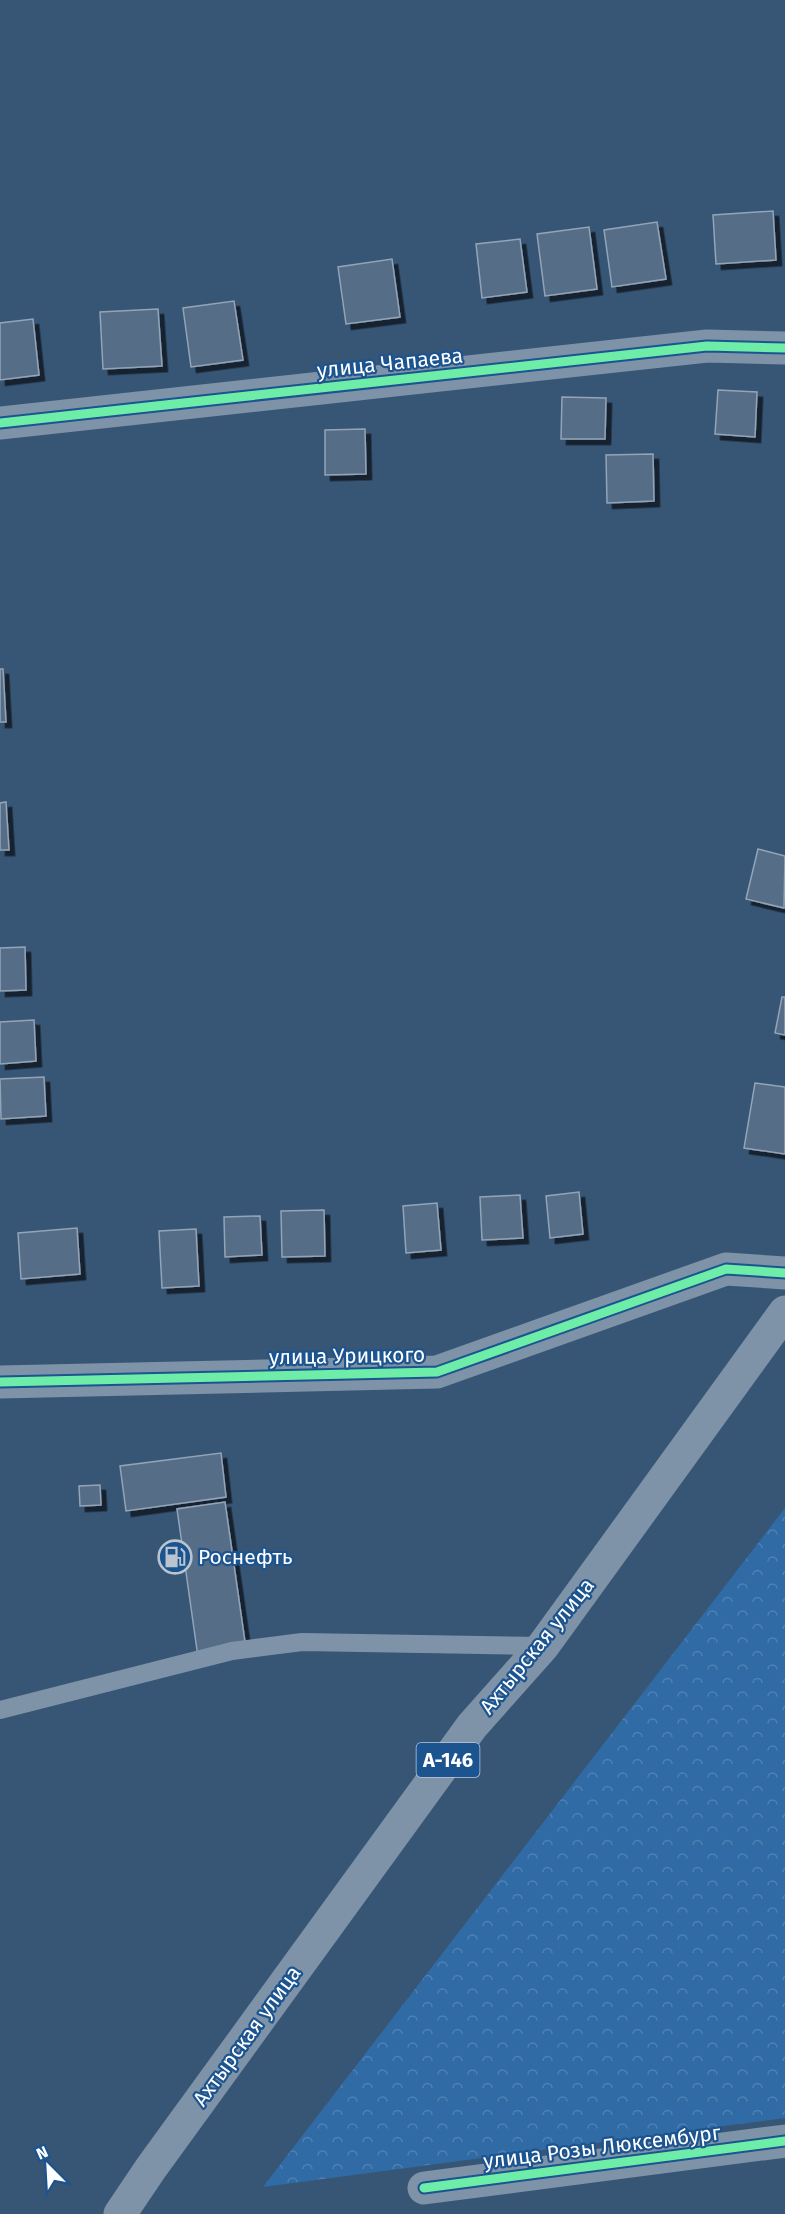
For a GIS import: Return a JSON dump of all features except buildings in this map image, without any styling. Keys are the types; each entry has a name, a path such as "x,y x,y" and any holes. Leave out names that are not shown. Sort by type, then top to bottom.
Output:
{"highway":[{"name":"Ахтырская улица","path":"120,2214 472,1726 543,1646 785,1312"}],"street":[{"name":"улица Чапаева","path":"0,423 707,346 785,348"},
{"name":"улица Урицкого","path":"0,1382 437,1372 726,1269 785,1273"},
{"name":"улица Розы Люксембург","path":"423,2188 785,2141"}],"lane":[{"path":"0,1710 232,1651 302,1642 543,1646"}],"green space":[{"path":"785,1508 785,2118 263,2187 312,2123"}],"cycle path":[{"path":"0,423 707,346 785,348"},
{"path":"0,1382 437,1372 726,1269 785,1273"},
{"path":"424,2188 785,2141"}],"place":[{"name":"Роснефть","path":"175,1557"}]}
